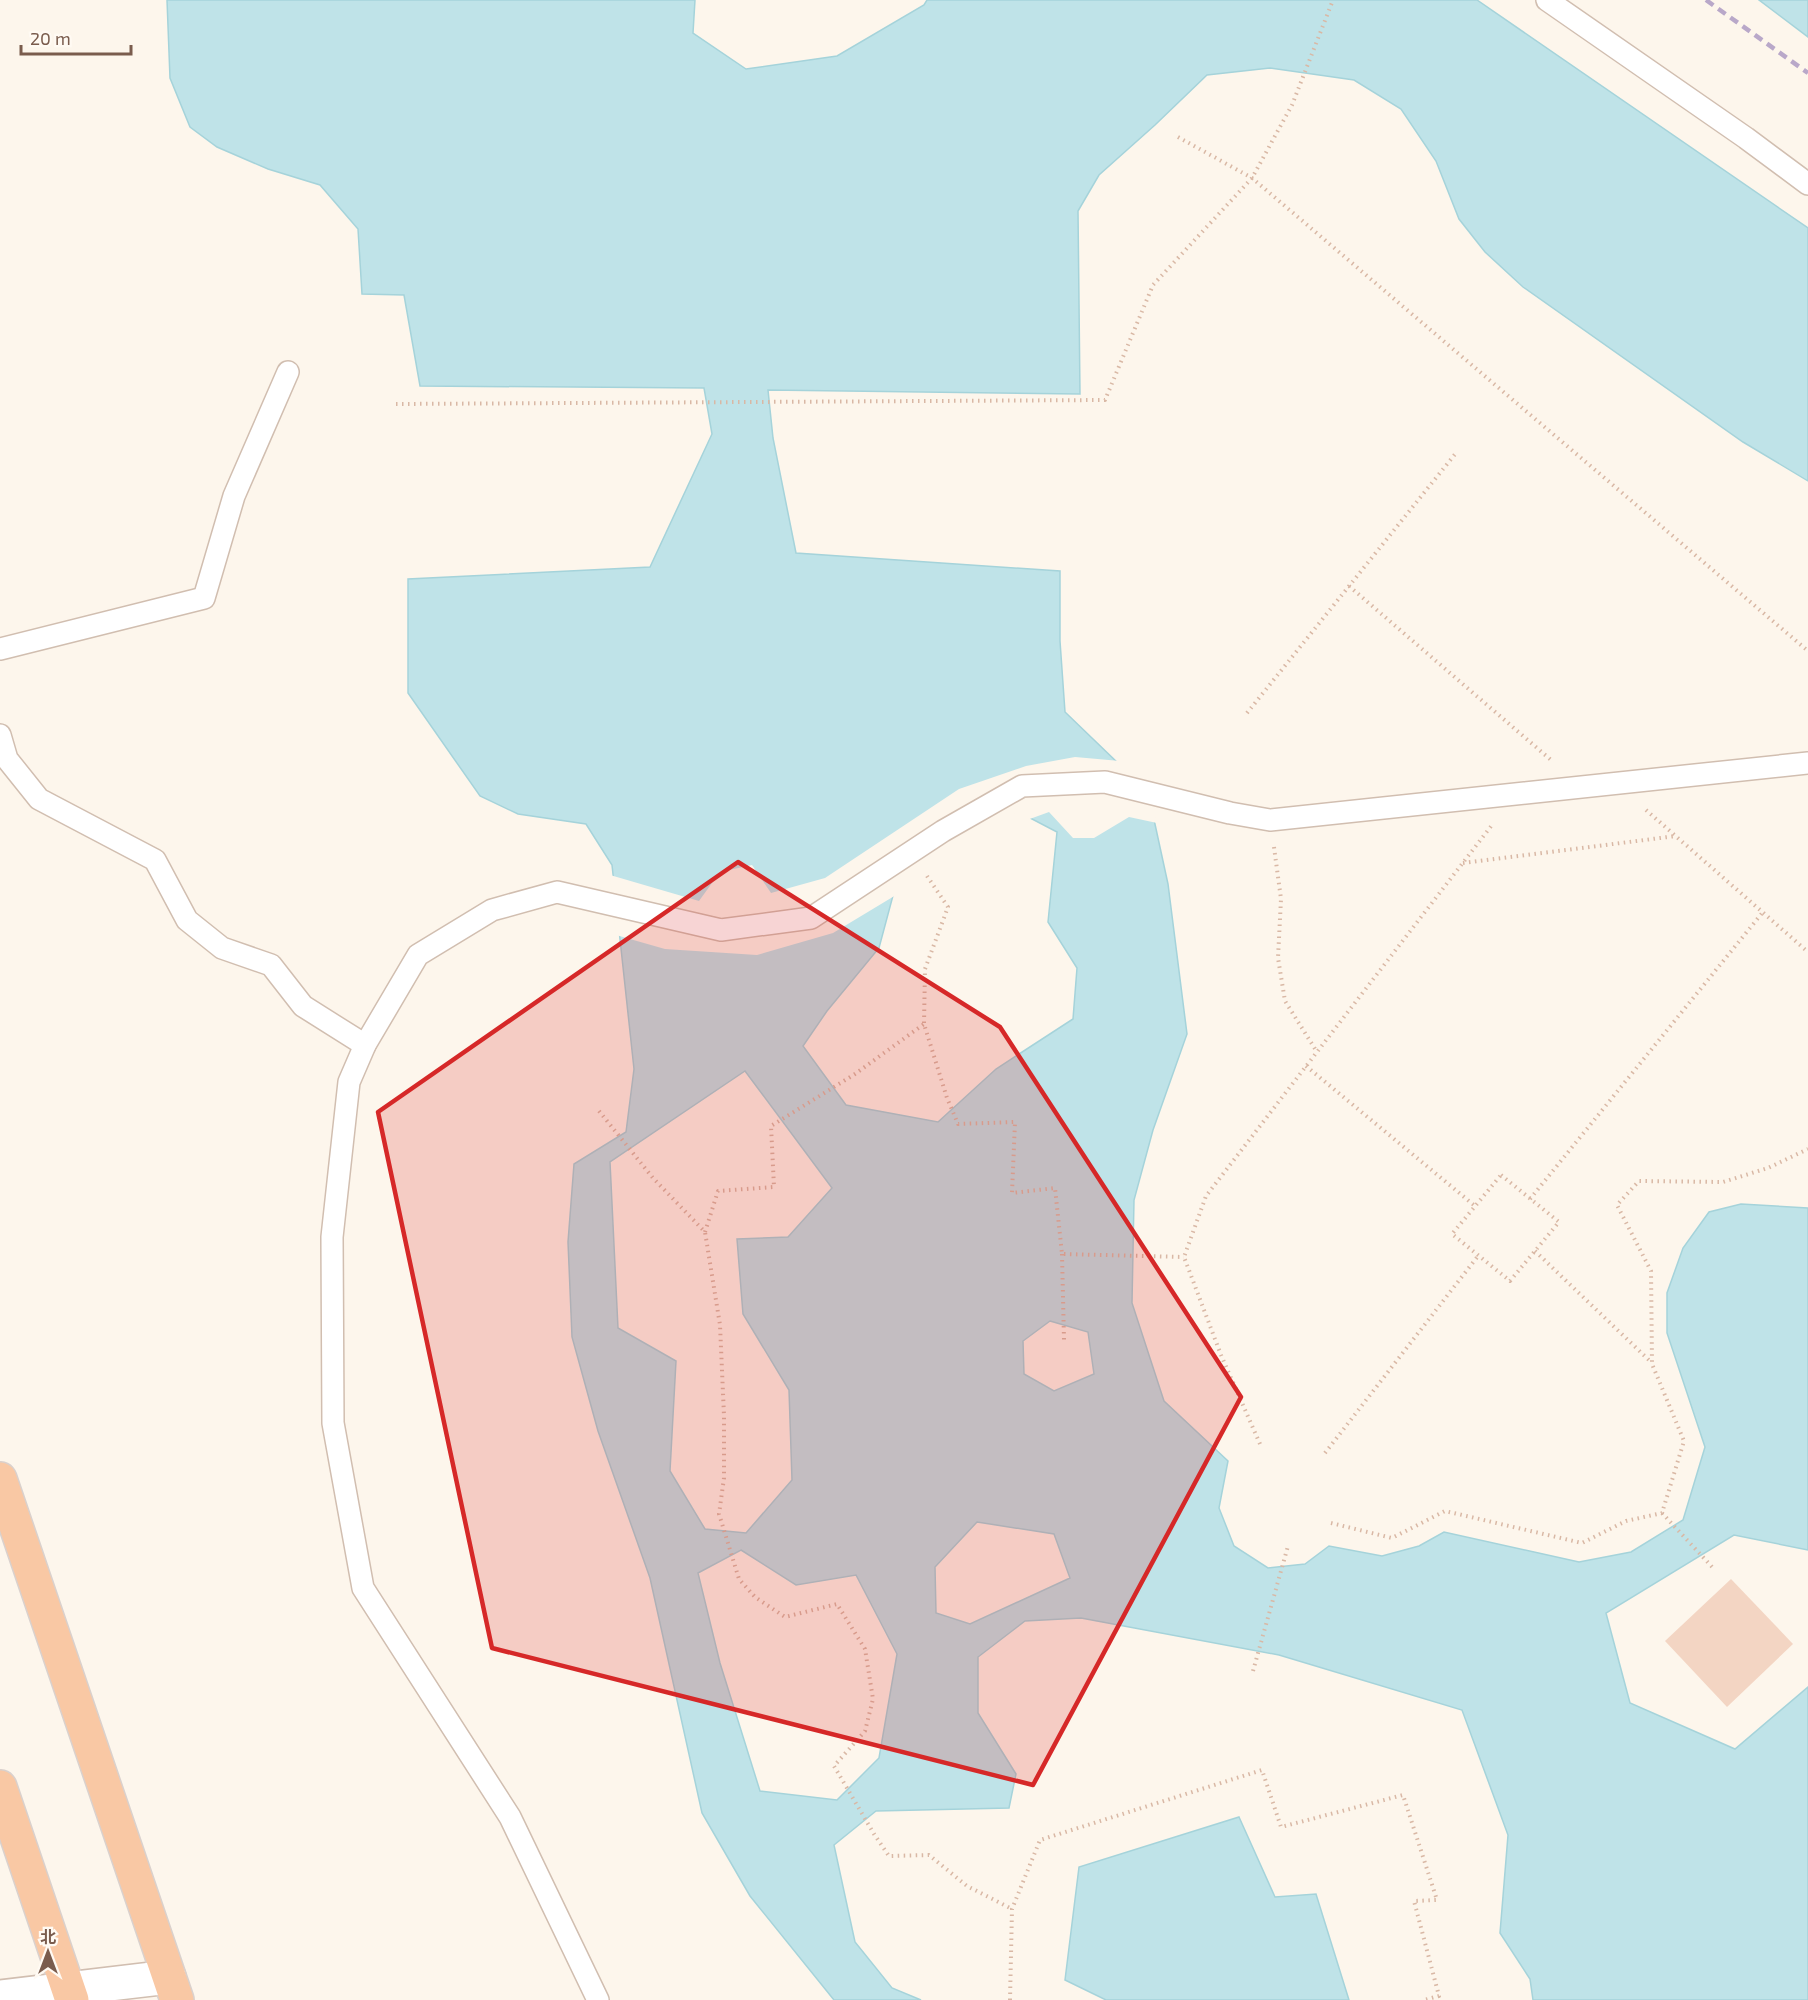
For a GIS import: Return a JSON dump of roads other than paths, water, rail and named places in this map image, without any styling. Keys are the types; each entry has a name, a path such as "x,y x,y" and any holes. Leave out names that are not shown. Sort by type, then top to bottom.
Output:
{"highway":[{"path":"0,1479 173,1988"},
{"path":"0,1787 70,1994"}],"street":[{"path":"0,1996 173,1988"}],"lane":[{"path":"1548,0 1808,184"},
{"path":"0,649 204,598 234,496 288,372"},
{"path":"0,735 7,759 39,799 155,861 187,920 222,948 271,965 303,1006 366,1045"},
{"path":"598,2000 510,1817 363,1588 333,1424 332,1237 349,1082 366,1045 418,955 492,910 557,892 721,930 811,918 943,831 1022,786 1105,782 1230,813 1269,820 1808,764"}],"water":[{"path":"167,0 695,0 693,33 746,69 837,56 924,5 927,0 1477,0 1808,228 1808,481 1743,442 1523,287 1485,252 1459,219 1436,161 1401,109 1354,80 1270,68 1207,75 1099,175 1078,211 1080,394 768,390 773,438 796,553 1060,571 1060,641 1065,712 1148,792 1168,884 1187,1034 1153,1130 1134,1200 1132,1303 1164,1401 1228,1461 1219,1508 1234,1546 1268,1568 1305,1564 1329,1546 1382,1556 1419,1546 1444,1532 1579,1562 1631,1552 1683,1520 1705,1447 1667,1333 1667,1293 1683,1248 1709,1212 1741,1204 1808,1208 1808,1550 1734,1535 1606,1613 1630,1703 1735,1749 1808,1687 1808,2000 1533,2000 1530,1979 1500,1933 1508,1835 1462,1710 1279,1655 1081,1618 1025,1621 978,1657 978,1713 1016,1774 1009,1808 876,1811 834,1845 855,1942 892,1988 921,2000 834,2000 750,1896 702,1813 650,1578 598,1431 572,1337 568,1242 574,1164 626,1132 634,1069 612,865 586,824 518,814 480,796 408,693 408,579 650,567 712,434 704,388 420,386 404,295 362,294 358,229 320,185 268,169 217,147 190,127 170,78","holes":["982,793 1057,832 1048,922 1077,968 1073,1019 996,1069 938,1122 846,1105 803,1046 827,1011 879,948 910,832","745,1071 832,1188 788,1237 737,1239 743,1314 789,1390 792,1480 746,1533 705,1529 670,1471 676,1361 618,1328 610,1162","1050,1321 1088,1332 1094,1374 1054,1391 1024,1374 1023,1341","977,1522 1054,1534 1070,1578 970,1624 936,1613 935,1567","741,1550 796,1585 856,1575 897,1654 879,1758 837,1800 760,1791 720,1663 698,1573"]},
{"path":"1759,0 1808,0 1808,37"},
{"path":"1239,1817 1275,1897 1316,1894 1349,2000 1106,2000 1065,1980 1079,1867"}],"railway":[{"path":"1706,0 1808,73"}]}
